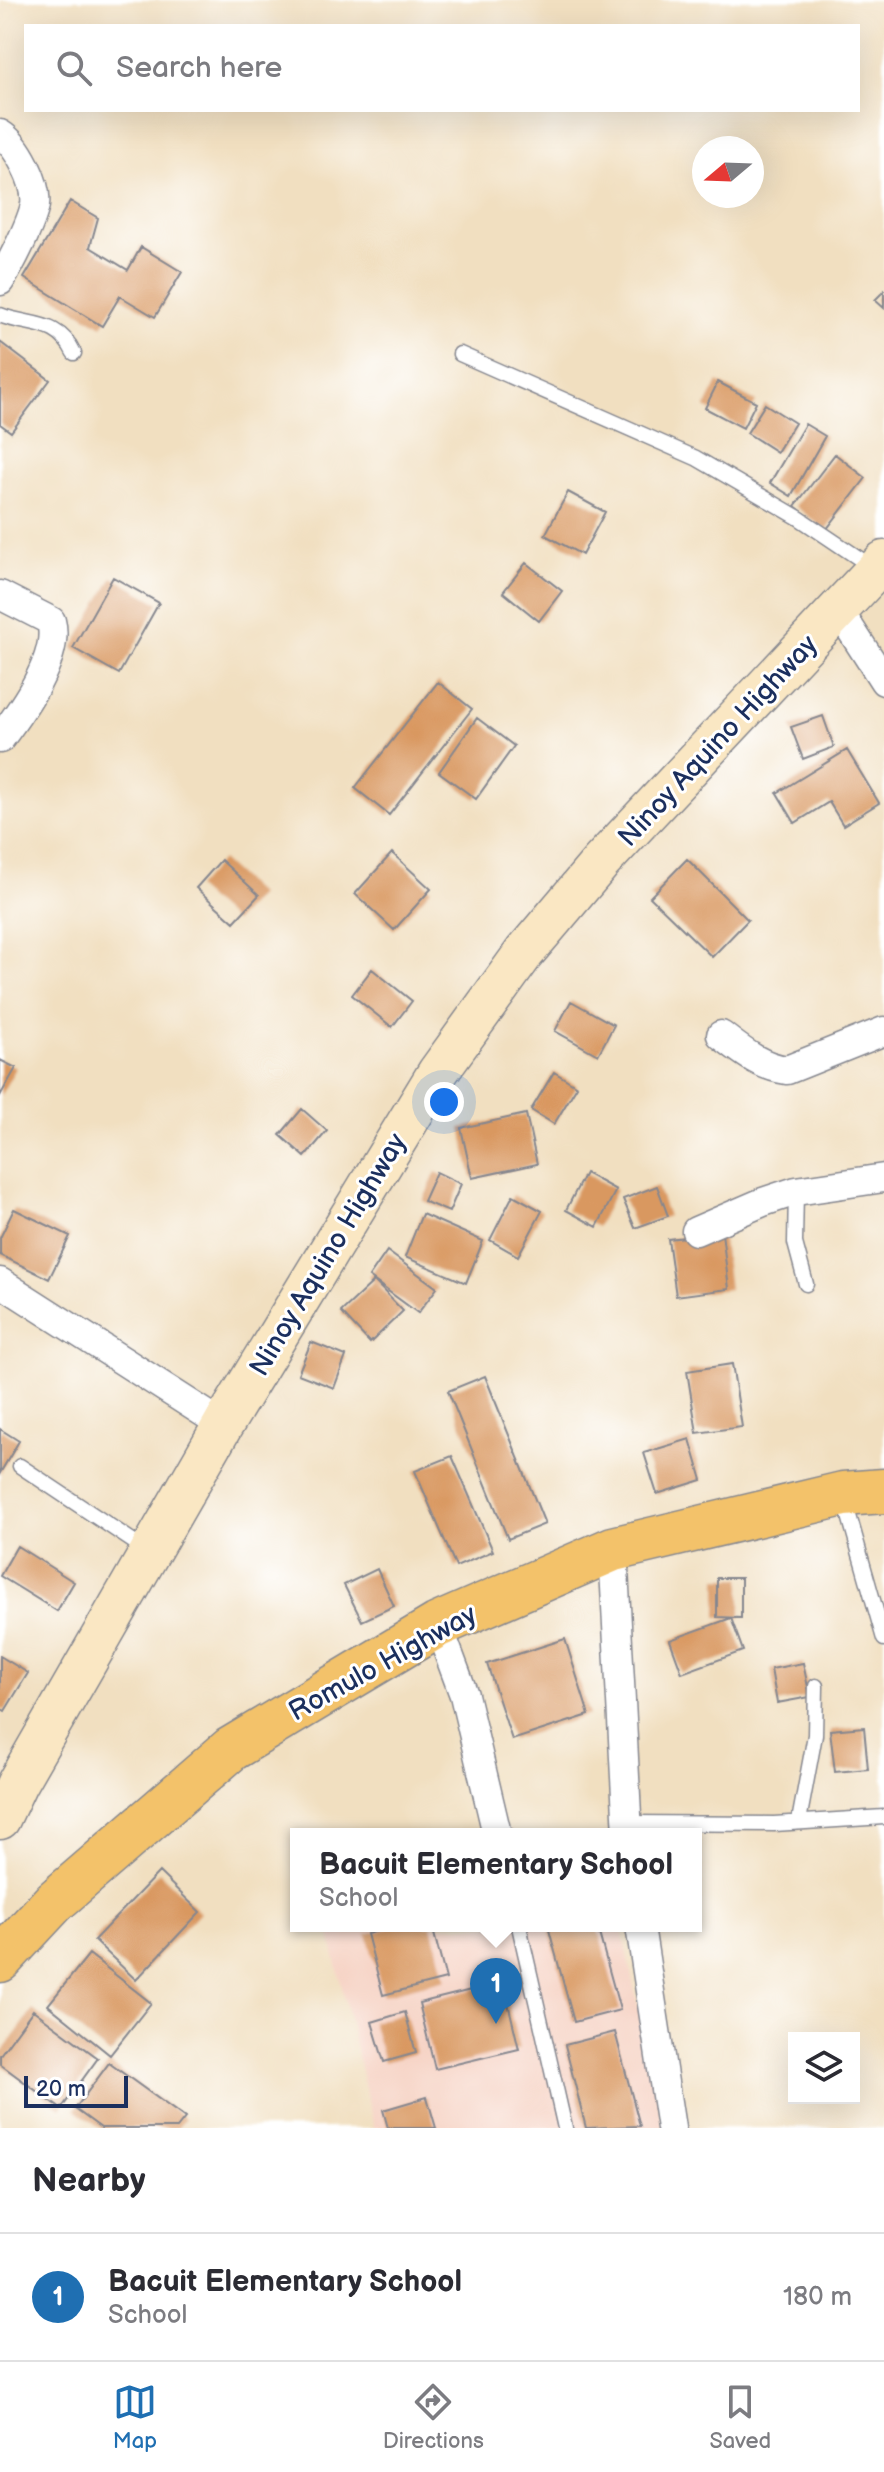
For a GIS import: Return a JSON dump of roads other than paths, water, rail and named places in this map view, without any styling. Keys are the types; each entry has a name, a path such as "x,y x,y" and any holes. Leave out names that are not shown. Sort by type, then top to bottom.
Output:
{"highway":[{"name":"Romulo Highway","path":"0,1960 55,1901 231,1749 438,1625 613,1549 864,1492"}],"main road":[{"name":"Ninoy Aquino Highway","path":"0,1819 17,1783 223,1425 438,1072 524,953 601,862 880,565"}],"street":[{"path":"0,134 8,138 29,171 35,204 0,281"},
{"path":"0,595 51,621 54,632 50,651 28,702 0,739"},
{"path":"839,611 884,681"},
{"path":"721,1035 760,1062 787,1070 884,1031"},
{"path":"696,1231 796,1191 884,1178"},
{"path":"0,1282 223,1425"},
{"path":"613,1549 628,1828"},
{"path":"438,1625 464,1695 496,1828"},
{"path":"641,1932 671,2128"}],"lane":[{"path":"0,315 59,332 68,340 74,353"},
{"path":"460,354 696,458 880,565"},
{"path":"796,1191 795,1243 806,1284"},
{"path":"20,1466 150,1552"},
{"path":"864,1492 884,1639"},
{"path":"799,1821 815,1735 816,1686"},
{"path":"657,1828 884,1817"},
{"path":"520,1932 565,2128"}],"place":[{"name":"Bacuit Elementary School","path":"496,2024"}]}
